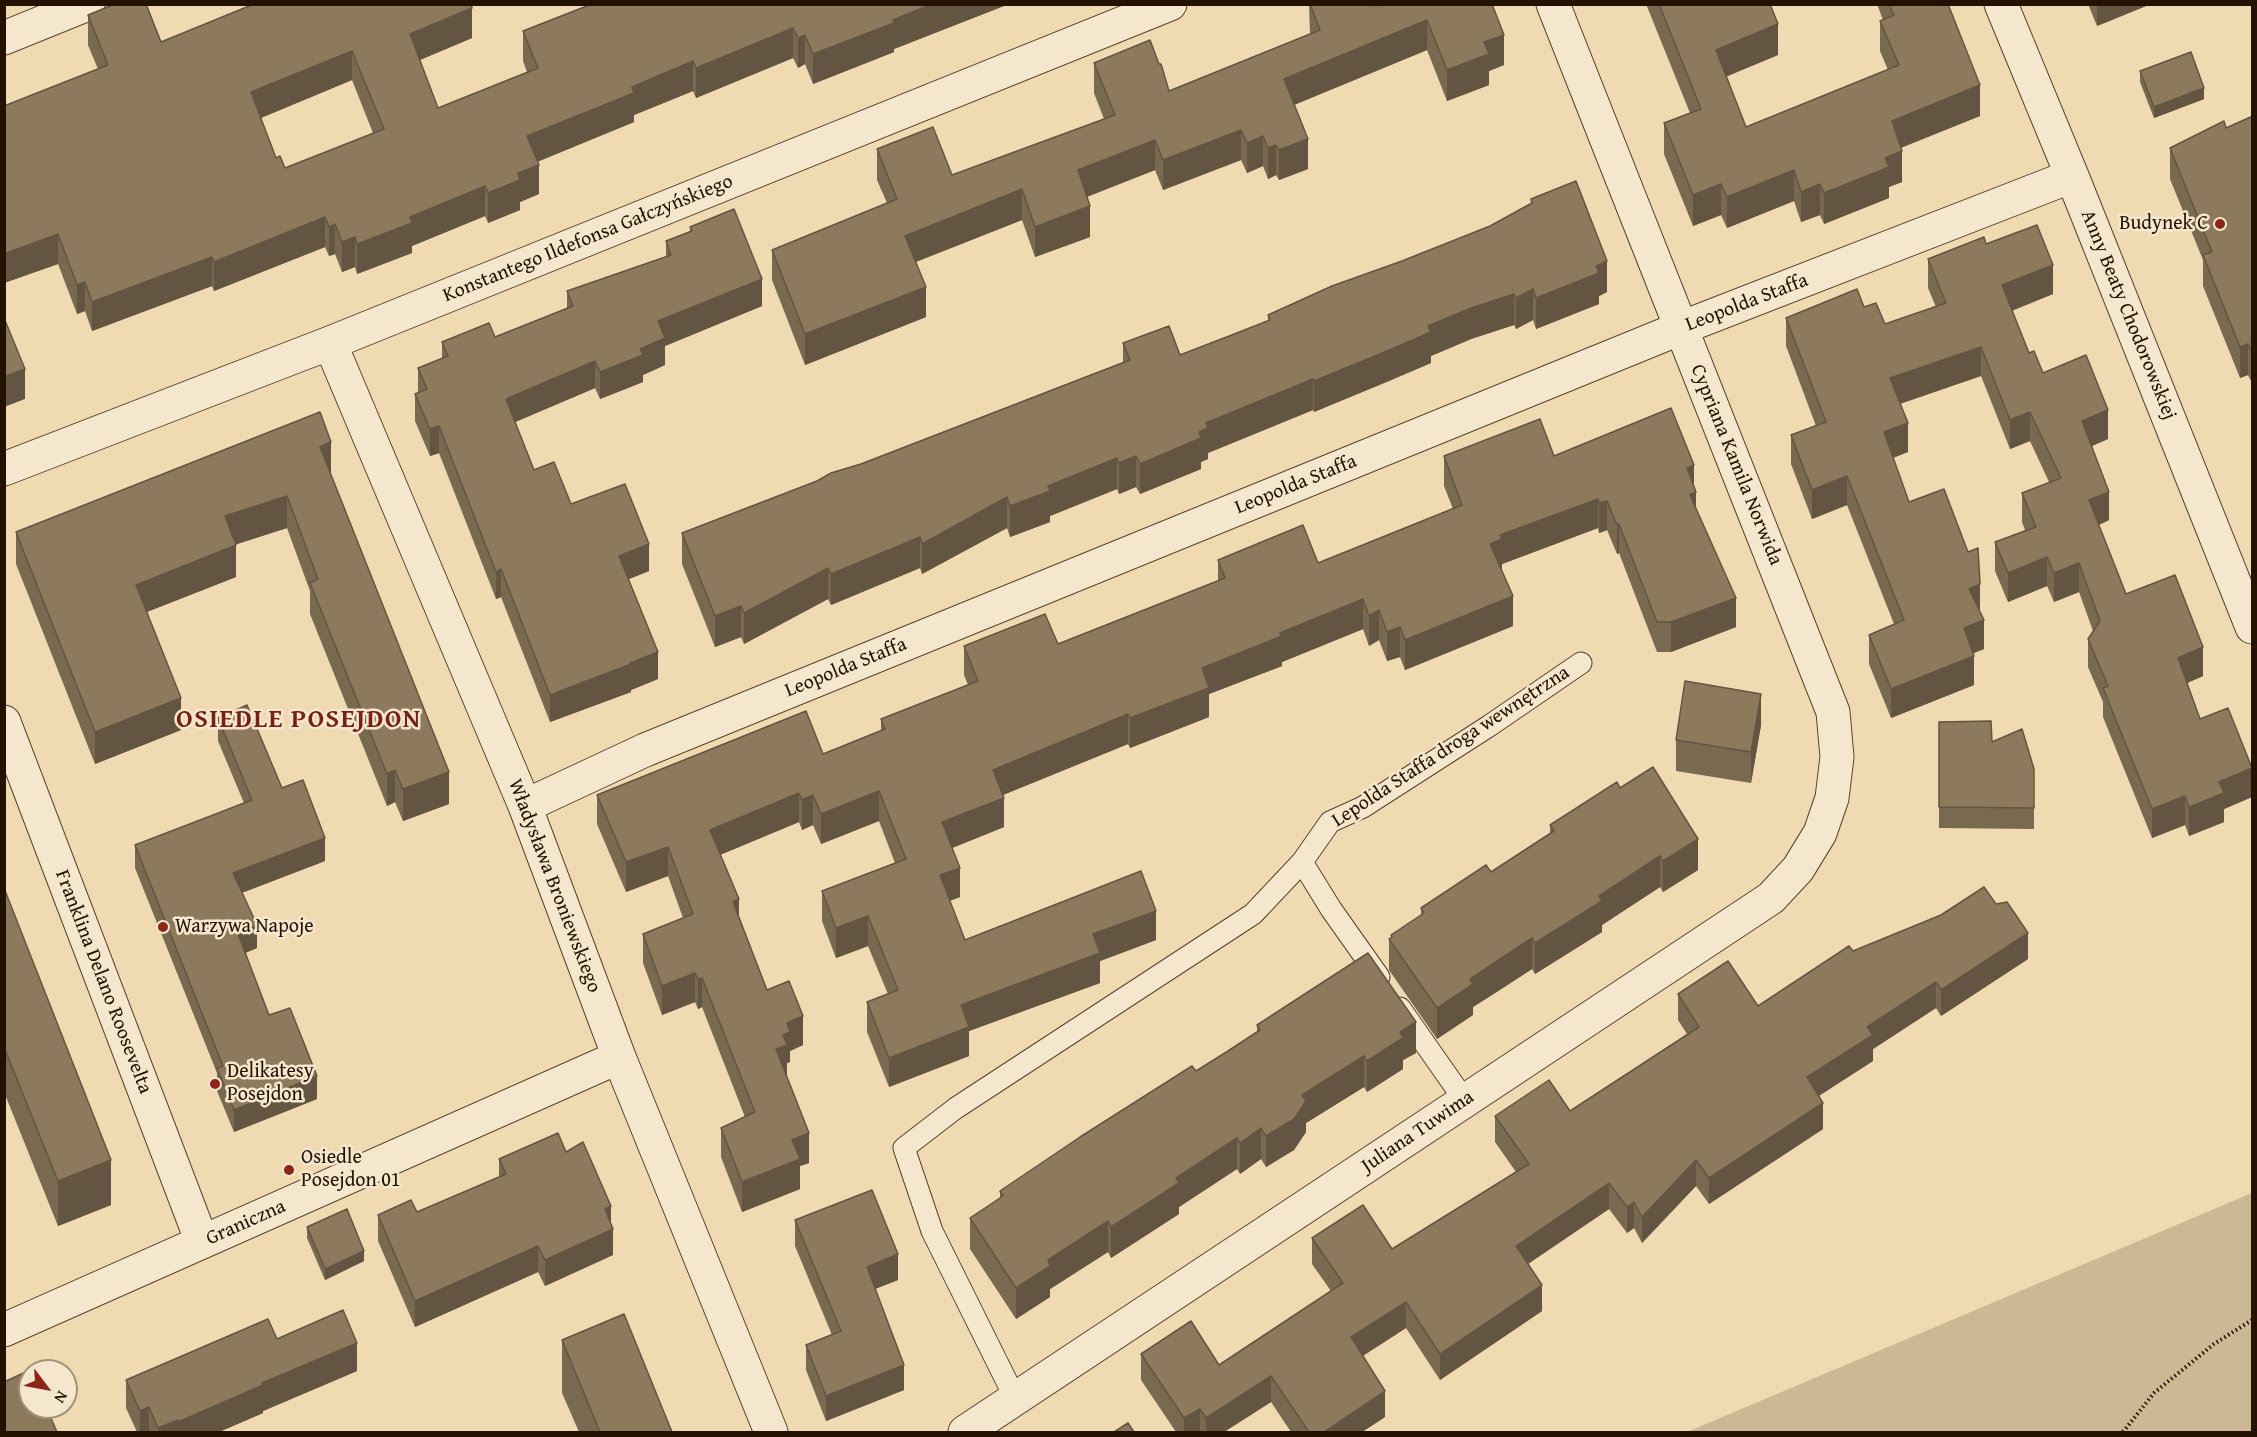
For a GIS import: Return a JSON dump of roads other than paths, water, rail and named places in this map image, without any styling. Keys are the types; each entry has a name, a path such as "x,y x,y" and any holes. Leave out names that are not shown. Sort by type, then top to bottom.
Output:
{"street":[{"path":"4,38 88,4"},
{"name":"Konstantego Ildefonsa Gałczyńskiego","path":"4,469 330,343 1170,4"},
{"name":"Cypriana Kamila Norwida","path":"1553,4 1833,712 1837,757 1832,798"},
{"name":"Anny Beaty Chodorowskiej","path":"2001,4 2253,627"},
{"name":"Leopolda Staffa","path":"525,806 645,750 1681,328 2072,177"},
{"name":"Władysława Broniewskiego","path":"330,343 525,806 619,1057 771,1432"},
{"name":"Franklina Delano Roosevelta","path":"4,722 202,1242"},
{"name":"Juliana Tuwima","path":"965,1432 1771,898 1798,869 1820,833 1832,798"},
{"name":"Graniczna","path":"4,1330 619,1057"}],"lane":[{"name":"Lepolda Staffa droga wewnętrzna","path":"1016,1400 932,1231 904,1148 956,1108 1253,914 1302,862 1330,822 1373,801 1581,663"},
{"path":"1302,862 1331,909 1465,1101"}],"place":[{"name":"Budynek C","path":"2220,224"},
{"name":"Warzywa Napoje","path":"163,927"},
{"name":"Delikatesy Posejdon","path":"215,1084"},
{"name":"Osiedle Posejdon 01","path":"289,1170"}],"district":[{"name":"OSIEDLE POSEJDON","path":"299,720"}]}
